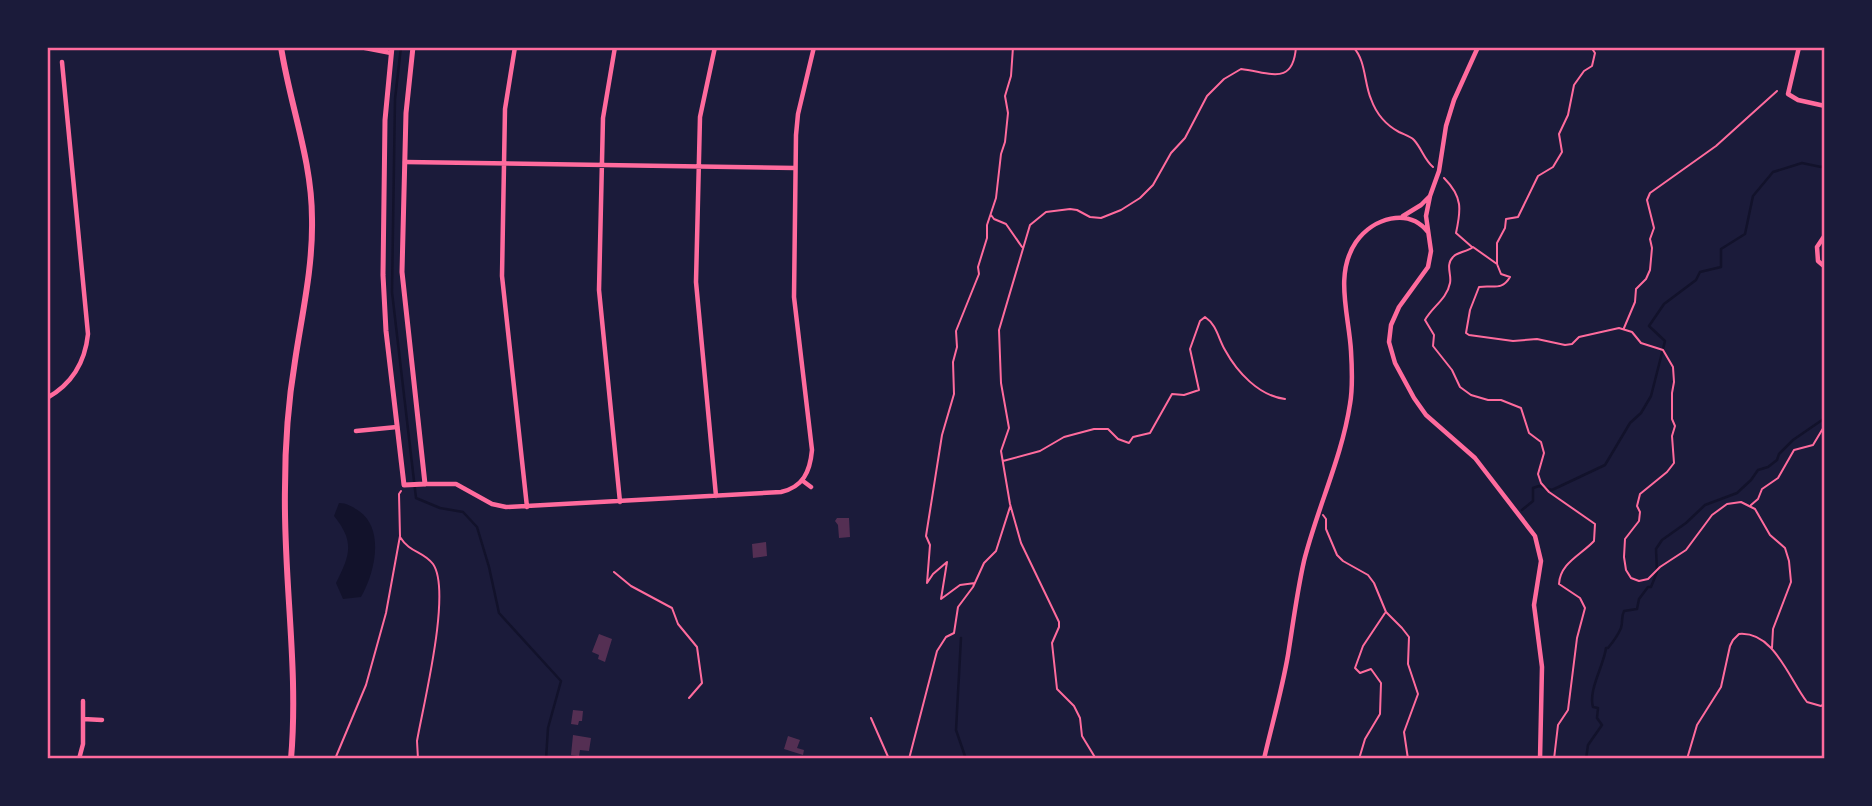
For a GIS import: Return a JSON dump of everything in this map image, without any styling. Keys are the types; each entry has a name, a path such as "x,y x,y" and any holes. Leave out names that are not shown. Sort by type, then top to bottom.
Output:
{"main road":[{"path":"281,47 306,158 312,219 308,278 291,388 284,490 293,704 291,759"}],"street":[{"path":"359,47 391,50 385,120 383,275 404,485 456,484 499,506 527,507 781,492 803,481 812,450 794,297 796,124 814,47"},
{"path":"413,47 407,86 403,297 425,484"},
{"path":"515,47 505,109 502,286 527,507"},
{"path":"615,47 604,105 599,290 620,502"},
{"path":"715,47 701,105 696,295 708,389 716,496"},
{"path":"1478,47 1446,125 1439,171 1426,216 1431,251 1428,267 1399,307 1391,325 1389,342 1395,363 1426,415 1475,458 1535,536 1540,547 1541,561 1534,606 1542,667 1540,759"},
{"path":"1799,47 1788,94 1798,100 1825,106"},
{"path":"47,398 64,387 73,377 84,356 88,334 62,62"},
{"path":"405,162 795,168"},
{"path":"1264,759 1287,658 1303,569 1350,402 1351,351 1344,284 1347,262 1356,242 1370,229 1385,219 1402,216 1430,196"},
{"path":"1402,216 1421,223 1428,232"},
{"path":"1825,235 1817,247 1818,261 1825,267"},
{"path":"356,431 397,427"},
{"path":"803,481 811,487"},
{"path":"79,759 83,744 83,701"},
{"path":"83,719 102,720"}],"path":[{"path":"975,583 960,586 941,599 947,562 933,574 928,583 930,545 926,536 942,435 954,394 956,331 979,274 978,267 987,238 987,225 996,198 1009,113 1005,96 1011,76 1013,47"},
{"path":"1096,759 1082,736 1080,718 1074,706 1057,689 1052,643 1059,622 1021,543 1010,504 1002,452 1009,428 1001,383 999,330 1030,225 1046,212 1070,209 1090,217 1101,218 1140,198 1153,185 1171,153 1185,138 1207,96 1224,79 1241,69 1273,75 1286,73 1291,69 1296,47"},
{"path":"1353,47 1367,79 1369,96 1379,114 1389,125 1416,142 1422,155 1451,184 1462,211 1456,233 1458,237 1497,264"},
{"path":"1591,47 1595,53 1594,61 1574,85 1568,115 1559,134 1562,152 1553,167 1538,176 1518,217 1506,219 1505,228 1497,243 1497,264 1501,274 1510,278 1505,285 1494,289 1479,287 1470,310 1466,333 1513,341 1537,339 1566,345 1572,344 1579,337 1623,328 1632,332 1641,343 1663,350 1673,367 1674,463 1640,494 1637,506 1640,512 1639,521 1625,538 1626,570 1632,578 1639,581 1648,579 1660,566 1686,550 1712,515 1727,504 1741,502 1750,506 1760,515 1770,535 1785,548 1789,561 1791,582 1773,629 1772,648"},
{"path":"1623,328 1635,302 1636,289 1646,279 1650,270 1650,239 1654,228 1647,200 1650,193 1716,146 1777,91"},
{"path":"990,214 994,219 1006,224 1023,248"},
{"path":"987,225 994,219"},
{"path":"1473,247 1453,256 1448,266 1451,281 1447,291 1425,320 1434,335 1433,346 1452,370 1460,387 1471,395 1488,400 1501,400 1521,408 1529,433 1541,442 1544,453 1538,474 1541,483 1549,492 1595,524 1594,541 1565,566 1560,574 1559,584 1580,598 1585,608 1577,638 1567,710 1558,725 1554,759"},
{"path":"1003,461 1040,451 1056,440 1094,429 1108,429 1118,439 1129,443 1133,437 1150,433 1172,394 1184,395 1199,390 1190,349 1200,321 1205,317 1213,322 1226,352 1252,384 1285,399"},
{"path":"1750,506 1758,499 1762,489 1778,478 1794,450 1814,445 1825,425"},
{"path":"335,759 369,673 386,613 400,536 399,494 404,485"},
{"path":"909,759 937,651 946,637 954,633 958,607 975,583 984,563 999,545 1010,504"},
{"path":"1319,513 1326,519 1326,529 1338,555 1343,561 1368,575 1386,612 1409,637 1408,664 1418,694 1404,732 1408,759"},
{"path":"400,536 406,547 422,554 433,565 439,579 439,617 417,741 418,759"},
{"path":"614,572 631,586 672,608 678,624 697,647 702,683 689,698"},
{"path":"1359,759 1365,739 1380,714 1381,683 1371,669 1360,673 1355,668 1363,646 1386,612"},
{"path":"1687,759 1697,724 1721,687 1733,640 1739,634 1765,641 1807,702 1821,706 1825,703"},
{"path":"871,718 888,759"}],"shaded area":[{"path":"339,503 347,504 367,519 375,540 373,564 361,597 343,599 336,583 345,564 348,549 348,541 334,516"}],"building":[{"path":"837,518 849,518 850,537 839,538 835,521"},
{"path":"766,542 767,556 753,558 752,544"},
{"path":"599,634 612,639 605,662 592,652"},
{"path":"573,710 583,711 582,721 579,721 578,725 571,724"},
{"path":"573,735 591,738 589,751 580,750 579,756 571,755"},
{"path":"788,736 800,740 797,748 804,750 803,755 784,749"}],"waterway":[{"path":"401,47 395,99 392,292 416,498 440,508 463,512 477,527 499,613 561,681 548,728 546,759"},
{"path":"1522,510 1533,501 1533,488 1539,486 1552,490 1605,465 1630,423 1641,413 1651,396 1665,341 1649,326 1664,304 1696,280 1700,272 1721,267 1721,249 1745,234 1753,196 1773,172 1802,163 1821,167 1825,165"},
{"path":"1586,759 1588,745 1602,725 1597,718 1598,708 1593,707 1592,700 1606,648 1620,631 1624,611 1637,609 1639,599 1648,587 1651,587 1657,572 1656,549 1662,540 1705,505 1737,493 1758,470 1777,460 1779,454 1793,440 1825,418"},
{"path":"961,638 956,730 966,759"}]}
